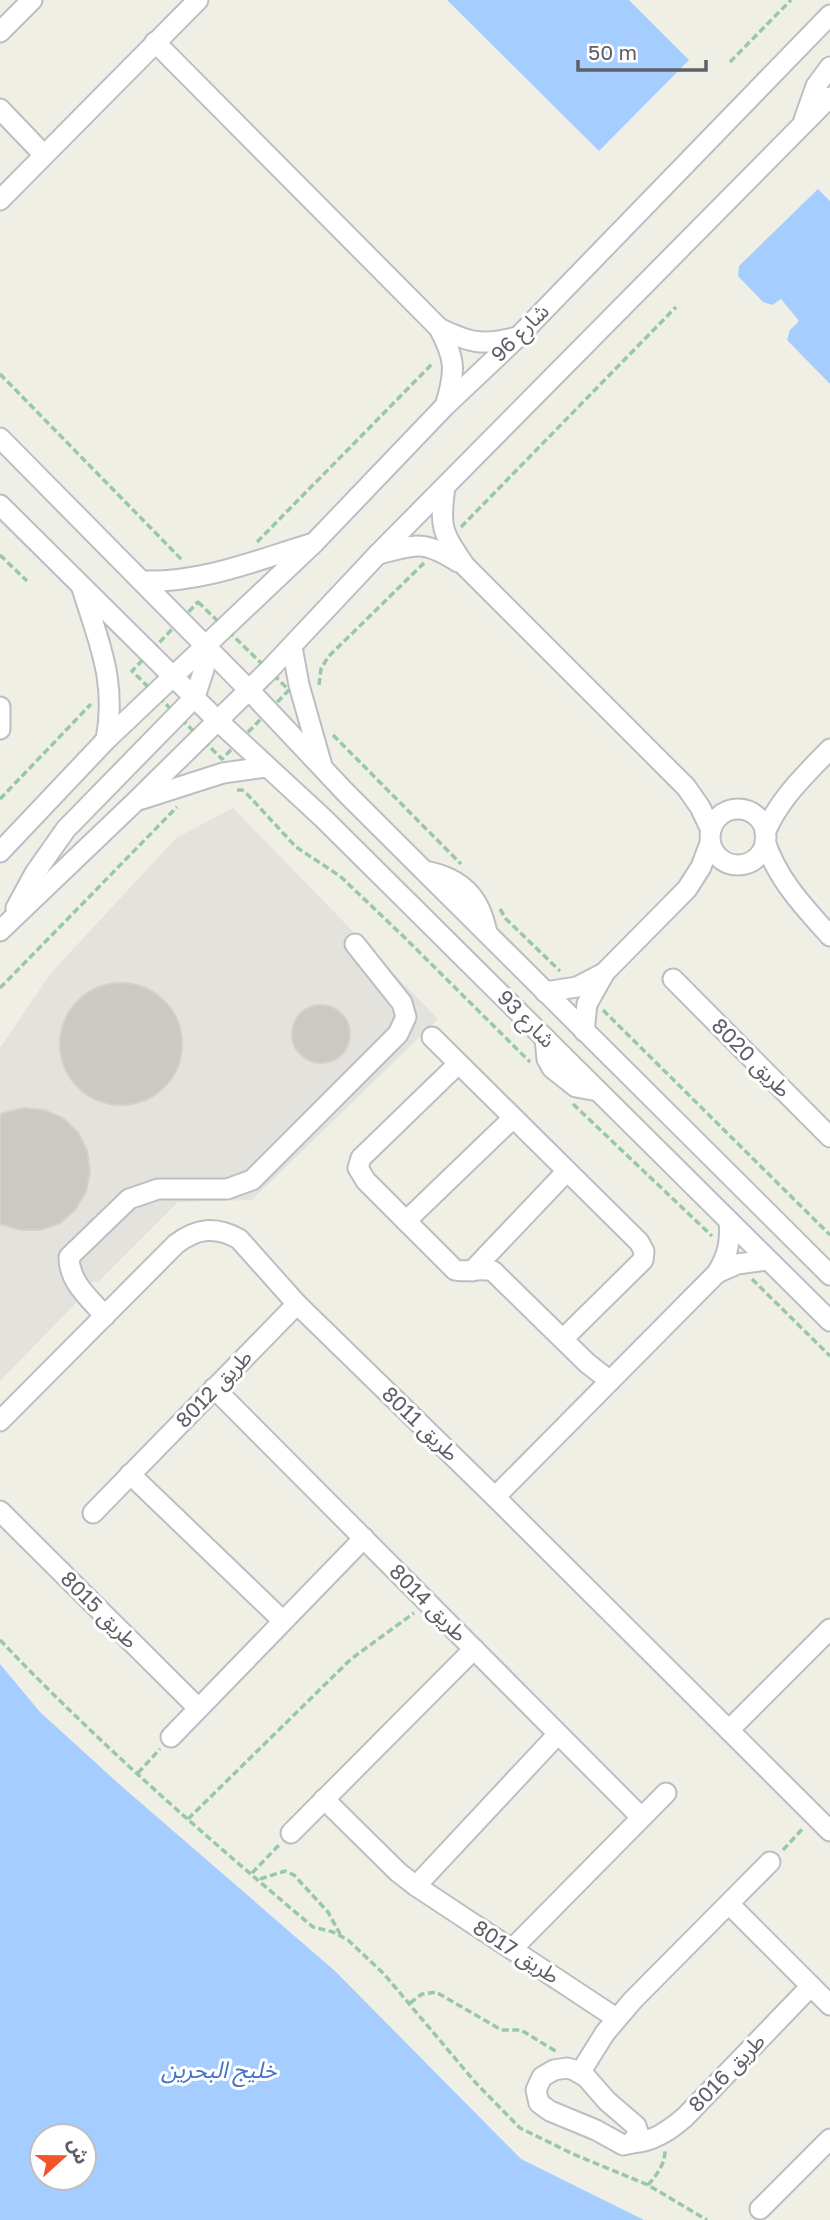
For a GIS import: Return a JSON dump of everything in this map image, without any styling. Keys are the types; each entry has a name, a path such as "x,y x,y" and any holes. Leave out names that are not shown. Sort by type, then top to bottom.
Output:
{"street":[{"path":"0,32 32,0"},
{"path":"0,200 198,0"},
{"name":"شارع 96","path":"0,852 106,740 314,543 445,406 518,337 826,23"},
{"path":"155,43 439,328 449,347 454,369 445,406"},
{"path":"803,124 816,86 830,67"},
{"path":"5,926 138,800 292,647 378,554 830,97"},
{"path":"0,109 44,155"},
{"path":"439,328 469,342 501,341 518,337"},
{"name":"شارع 93","path":"0,438 205,645 323,770 830,1275"},
{"path":"445,487 441,524 443,545 686,787 700,807 719,858 770,878 797,900 830,936"},
{"name":"شارع 93","path":"0,505 266,767 323,818 830,1321"},
{"path":"142,581 199,577 314,543"},
{"path":"378,554 420,545 443,545"},
{"path":"82,587 111,694 106,740"},
{"path":"5,926 34,873 66,829 195,697 204,669 205,645"},
{"path":"292,647 299,685 323,770"},
{"path":"0,707 0,729"},
{"path":"687,890 722,870 757,856 776,809 830,749"},
{"path":"138,800 223,773 266,767"},
{"path":"545,992 583,992 687,890 701,867 715,821 723,814 762,804 794,786"},
{"path":"686,787 737,810 748,811 759,820 777,870 797,900"},
{"path":"105,1316 80,1289 69,1270 69,1257 129,1199 158,1189 227,1189 252,1180 398,1034 407,1017 402,1003 355,944"},
{"name":"طريق 8020","path":"673,979 830,1137"},
{"path":"583,992 584,1031"},
{"path":"432,1037 639,1242 644,1251 643,1259 564,1339"},
{"path":"458,1064 361,1158 358,1168 366,1181 455,1270 464,1272 483,1268 493,1271 587,1363 610,1381"},
{"path":"406,1221 513,1118"},
{"path":"472,1270 567,1171"},
{"path":"495,1497 717,1273 728,1251 729,1221"},
{"name":"طريق 8011","path":"0,1421 176,1244 187,1235 200,1230 227,1232 239,1239 298,1304 830,1831"},
{"path":"717,1273 737,1264 768,1260"},
{"name":"طريق 8012","path":"93,1513 298,1304"},
{"name":"طريق 8014","path":"214,1388 641,1818"},
{"path":"130,1474 283,1621"},
{"name":"طريق 8015","path":"0,1511 198,1709"},
{"path":"171,1737 363,1538"},
{"path":"729,1730 830,1629"},
{"path":"291,1833 474,1649"},
{"path":"416,1886 558,1734"},
{"path":"512,1949 666,1793"},
{"name":"طريق 8017","path":"324,1799 398,1872 416,1886 616,2018"},
{"path":"574,2070 636,2126 638,2132 632,2143 623,2145 596,2130 544,2108 537,2096 538,2083 547,2073 574,2070 616,2018 770,1862"},
{"path":"729,1904 830,2006"},
{"name":"طريق 8016","path":"632,2143 659,2135 685,2117 811,1986"},
{"path":"760,2209 830,2139"}],"path":[{"path":"730,62 791,0"},
{"path":"320,693 319,677 328,657 443,545 676,307"},
{"path":"230,568 449,347"},
{"path":"0,374 199,577"},
{"path":"0,555 27,581"},
{"path":"0,799 93,702"},
{"path":"329,728 340,744 466,869"},
{"path":"500,908 506,919 830,1236"},
{"path":"737,1264 830,1356"},
{"path":"188,1819 351,1659 418,1610"},
{"path":"0,1640 76,1717 313,1927 348,1940 384,1974 475,2082 520,2128 573,2154 648,2185 707,2220"},
{"path":"138,1773 171,1737"},
{"path":"770,1862 815,1816"},
{"path":"252,1873 291,1833"},
{"path":"259,1879 285,1871 294,1875 328,1912 341,1936"},
{"path":"409,2003 422,1994 436,1992 498,2028 525,2032 556,2051 574,2070"},
{"path":"648,2185 660,2171 665,2159 659,2135"}],"shaded area":[{"path":"233,808 438,1019 252,1200 178,1202 98,1282 88,1282 80,1289 75,1304 0,1381 0,1048 51,973 176,838"}],"water":[{"path":"447,0 629,0 689,60 599,151"},
{"path":"818,189 830,201 830,384 787,340 790,330 799,321 781,299 772,305 763,302 738,276 739,266"},
{"name":"خليج البحرين","path":"0,1664 40,1712 335,1971 521,2159 644,2220 0,2220"}],"building":[{"path":"121,983 144,988 164,1001 177,1021 182,1044 177,1067 164,1087 144,1100 121,1105 98,1100 78,1087 65,1067 60,1044 65,1021 78,1001 98,988"},
{"path":"321,1005 332,1007 345,1018 350,1034 348,1045 337,1058 321,1063 310,1061 297,1050 292,1034 294,1023 305,1010"},
{"path":"23,1108 44,1110 63,1118 78,1132 87,1151 90,1171 86,1192 75,1210 60,1223 40,1230 21,1230 0,1224 0,1114"}]}
